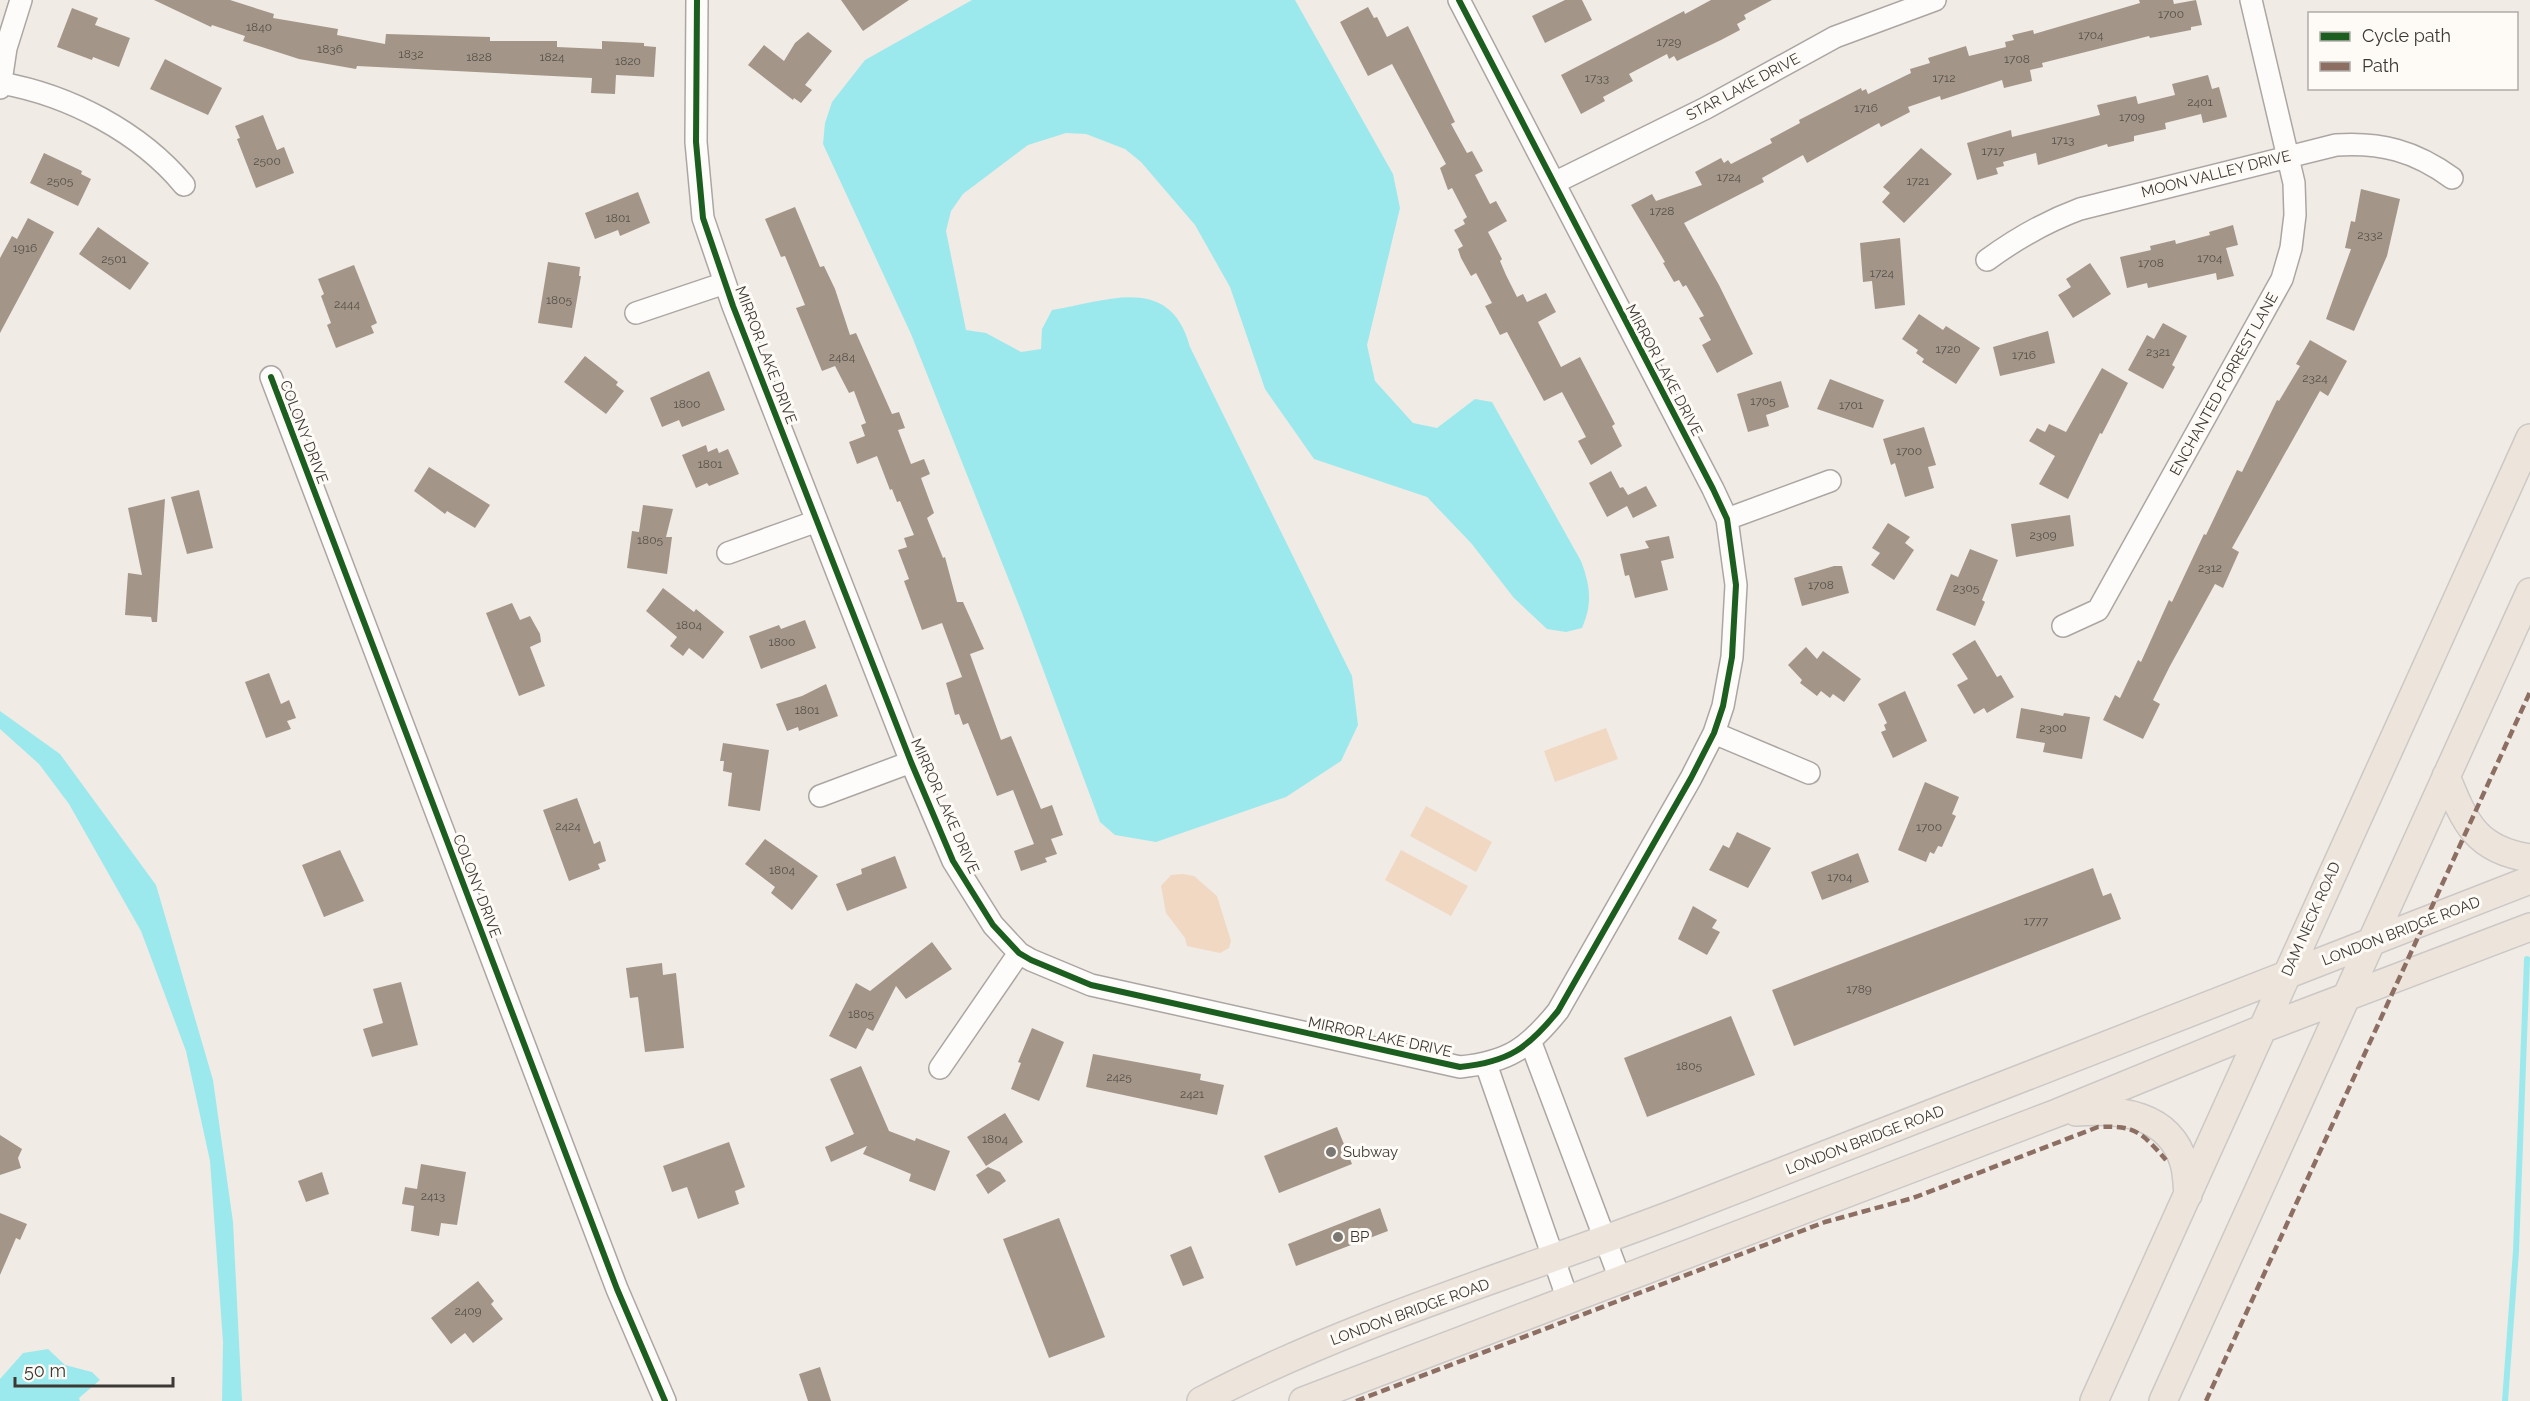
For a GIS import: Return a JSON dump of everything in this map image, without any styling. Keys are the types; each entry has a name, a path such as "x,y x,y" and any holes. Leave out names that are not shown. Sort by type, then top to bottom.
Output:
{"main road":[{"name":"DAM NECK ROAD","path":"2094,1401 2530,438"},
{"path":"2163,1401 2368,944 2530,592"},
{"path":"2446,776 2461,813 2473,832 2487,844 2508,854 2530,858"},
{"name":"LONDON BRIDGE ROAD","path":"1201,1401 1262,1369 1369,1326 1605,1240 2530,880"},
{"path":"1303,1401 2057,1113 2262,1029 2530,927"},
{"path":"2057,1113 2106,1110 2132,1113 2150,1120 2174,1141 2184,1163 2188,1195"}],"street":[{"path":"21,0 6,48 1,86 63,100 100,119 138,142 167,165 184,185"},
{"name":"MIRROR LAKE DRIVE","path":"697,0 696,142 703,218 725,283 911,762 959,871 993,925 1019,953 1062,975 1091,985 1438,1064 1460,1067 1486,1064 1510,1056 1530,1043 1558,1011 1691,778 1714,733 1732,657 1736,622 1735,574 1726,519 1713,489 1459,0"},
{"name":"STAR LAKE DRIVE","path":"1554,183 1706,108 1835,37 1935,0"},
{"name":"ENCHANTED FORREST LANE","path":"2063,627 2098,610 2274,297 2290,248 2295,215 2290,156 2251,0"},
{"name":"MOON VALLEY DRIVE","path":"1987,260 2026,233 2080,209 2336,145 2363,143 2390,147 2410,153 2452,178"},
{"path":"636,313 725,283"},
{"name":"COLONY DRIVE","path":"271,378 613,1279 665,1401"},
{"path":"1726,519 1830,481"},
{"path":"728,553 817,521"},
{"path":"1714,733 1809,773"},
{"path":"820,796 911,762"},
{"path":"940,1068 1019,953"},
{"path":"1530,1043 1620,1279"},
{"path":"1486,1064 1568,1300"}],"shaded area":[{"path":"1606,728 1618,759 1555,782 1544,751"},
{"path":"1426,806 1492,842 1476,872 1410,836"},
{"path":"1401,850 1468,886 1451,916 1385,880"},
{"path":"1171,875 1194,876 1217,896 1231,941 1229,948 1220,953 1187,946 1185,938 1166,913 1161,886"}],"water":[{"path":"972,0 1295,0 1393,174 1400,208 1367,345 1375,381 1413,423 1437,428 1475,399 1492,402 1581,561 1589,594 1588,610 1582,628 1566,632 1547,629 1514,598 1471,543 1427,497 1314,459 1265,389 1230,287 1195,225 1141,162 1125,149 1086,134 1066,133 1028,145 963,194 951,211 946,231 966,330 986,333 1021,352 1041,349 1042,329 1052,310 1115,298 1134,297 1152,300 1168,309 1181,324 1190,347 1352,676 1358,725 1341,761 1286,797 1156,842 1115,835 1100,822 1022,613 911,334 823,144 825,123 832,102 865,60"},
{"path":"0,711 60,754 156,885 213,1080 233,1222 242,1401 222,1401 223,1342 210,1161 186,1051 141,931 69,804 39,764 0,729"},
{"path":"48,1349 65,1365 92,1372 100,1380 79,1398 80,1401 0,1401 0,1379 23,1353"}],"building":[{"path":"154,0 230,0 274,14 273,18 338,29 337,35 385,44 386,34 490,37 490,41 557,41 557,47 602,49 602,41 644,43 644,46 656,47 654,77 616,75 615,94 591,93 592,78 357,66 356,69 299,59 243,41 245,36 212,25 211,27"},
{"path":"841,0 909,0 863,31"},
{"path":"1565,0 1582,0 1592,20 1545,43 1532,16"},
{"path":"1711,0 1772,0 1744,15 1746,19 1737,24 1740,30 1721,40 1677,61 1674,56 1669,59 1667,54 1629,74 1633,81 1603,97 1605,101 1581,114 1561,75 1684,11 1685,14"},
{"path":"2139,0 2173,0 2174,4 2196,0 2202,25 2191,27 2191,30 2150,38 2149,36 2042,63 2043,67 2030,70 2032,81 2004,88 2002,80 1941,100 1940,96 1908,107 1910,112 1881,127 1879,123 1807,163 1803,155 1762,178 1764,182 1684,223 1719,285 1753,354 1717,373 1702,345 1711,340 1699,318 1704,316 1686,285 1683,287 1679,280 1674,282 1663,263 1665,262 1631,205 1652,194 1656,201 1702,185 1695,172 1721,158 1724,163 1728,160 1731,164 1772,143 1770,139 1800,123 1799,120 1861,88 1862,91 1866,89 1868,94 1911,73 1910,69 1930,63 1928,58 1966,46 1969,56 2006,47 2005,42 2014,40 2012,35 2033,30 2034,34 2140,3"},
{"path":"1368,7 1374,18 1377,17 1387,37 1408,26 1455,122 1451,124 1467,153 1472,151 1483,171 1475,175 1490,204 1496,201 1507,221 1488,232 1517,297 1523,294 1527,302 1546,293 1556,312 1538,322 1561,367 1580,357 1615,424 1612,426 1622,446 1591,465 1578,441 1586,437 1562,392 1544,401 1507,332 1500,335 1485,306 1492,303 1476,273 1471,276 1461,258 1458,249 1463,246 1454,230 1465,224 1463,220 1467,217 1452,188 1448,190 1440,168 1446,164 1392,64 1368,76 1340,22"},
{"path":"72,8 98,18 95,25 130,38 119,67 57,47"},
{"path":"808,32 832,51 805,85 812,90 801,103 794,98 793,100 748,65 764,45 784,61 795,43"},
{"path":"165,59 222,88 208,115 150,89"},
{"path":"2208,75 2212,89 2219,87 2227,117 2203,123 2201,114 2165,123 2166,129 2134,136 2134,141 2108,147 2107,144 2038,165 2036,153 2003,162 2004,166 1996,168 1998,174 1977,180 1967,143 2011,130 2012,137 2100,115 2097,105 2136,96 2138,104 2175,95 2172,84"},
{"path":"263,115 277,150 284,147 294,173 256,188 237,139 240,138 235,126"},
{"path":"1921,148 1952,174 1904,223 1882,202 1890,193 1883,187"},
{"path":"44,153 82,171 81,174 91,179 78,206 30,183"},
{"path":"2361,189 2400,199 2387,256 2354,331 2326,319 2351,249 2345,248 2351,221 2355,222"},
{"path":"638,192 650,223 620,236 618,230 595,239 585,213"},
{"path":"795,207 820,267 824,266 835,289 850,335 856,333 892,414 899,412 905,428 898,430 911,464 924,459 930,474 921,478 934,513 927,518 943,558 945,557 957,602 963,602 984,649 970,654 1001,740 1011,736 1041,809 1052,805 1063,835 1051,839 1057,854 1045,858 1047,862 1021,871 1014,851 1034,844 1013,790 997,796 968,723 963,725 959,714 955,715 946,683 962,677 942,623 922,630 904,581 909,579 898,550 907,547 904,538 914,535 900,501 897,502 892,489 890,490 877,456 857,464 849,442 865,436 861,425 866,423 854,391 849,393 835,366 822,371 796,308 805,305 785,256 781,257 765,219"},
{"path":"28,218 54,232 0,333 0,258 12,236 17,239"},
{"path":"2233,225 2238,245 2226,248 2234,276 2217,280 2216,273 2148,288 2147,283 2127,288 2120,257 2151,250 2150,246 2175,240 2176,244 2210,235 2209,232"},
{"path":"98,227 149,263 130,290 79,254"},
{"path":"1900,238 1905,305 1875,309 1872,281 1863,282 1860,243"},
{"path":"548,262 580,267 579,276 581,276 572,328 538,323"},
{"path":"2090,263 2111,294 2073,318 2058,295 2071,287 2066,279"},
{"path":"354,265 377,323 371,326 374,333 336,348 327,325 331,323 321,296 324,294 318,279"},
{"path":"1919,314 1943,330 1946,326 1980,348 1956,384 1922,362 1924,359 1916,353 1918,350 1902,339"},
{"path":"2163,323 2187,336 2172,365 2175,367 2163,389 2128,370 2147,335 2154,339"},
{"path":"2048,331 2055,363 2000,376 1993,347"},
{"path":"2310,340 2347,361 2328,396 2320,391 2232,548 2239,552 2223,588 2215,584 2170,666 2153,700 2160,704 2143,739 2103,720 2115,695 2120,698 2138,660 2141,662 2169,600 2172,602 2237,470 2242,472 2277,400 2279,401 2300,366 2296,364"},
{"path":"585,356 618,382 616,385 624,391 606,414 564,382"},
{"path":"2102,368 2128,383 2102,434 2100,433 2068,499 2039,484 2055,456 2029,441 2037,428 2045,432 2049,424 2066,432"},
{"path":"709,371 725,410 682,427 679,420 662,427 650,398"},
{"path":"1830,379 1884,400 1873,428 1817,409"},
{"path":"1781,381 1789,407 1766,415 1769,426 1748,432 1737,394"},
{"path":"1924,427 1936,465 1928,467 1934,488 1905,497 1895,463 1891,465 1883,439"},
{"path":"706,445 708,452 717,448 719,453 728,449 739,474 709,486 707,483 696,488 682,455"},
{"path":"429,467 490,505 475,528 447,511 445,514 414,491"},
{"path":"1611,471 1620,488 1623,487 1628,495 1646,486 1657,506 1633,518 1627,506 1607,517 1589,483"},
{"path":"199,490 213,548 187,554 171,497"},
{"path":"165,499 157,622 152,622 151,617 125,615 128,573 142,575 128,508"},
{"path":"643,505 673,509 666,537 672,537 667,574 627,568 632,531 639,532"},
{"path":"2070,515 2074,546 2016,557 2011,524"},
{"path":"1888,523 1910,537 1905,543 1914,550 1894,580 1871,565 1880,553 1872,548"},
{"path":"1669,536 1674,558 1661,561 1668,590 1635,598 1629,575 1625,576 1620,554 1649,548 1645,541"},
{"path":"1970,549 1998,560 1982,600 1985,602 1975,626 1936,610 1951,574 1958,577"},
{"path":"1834,566 1842,566 1849,593 1802,606 1794,578"},
{"path":"663,588 694,612 696,609 724,632 703,659 689,648 683,656 670,646 677,637 646,611"},
{"path":"512,603 520,620 530,616 540,634 541,642 530,647 545,686 519,696 486,613"},
{"path":"805,620 816,648 761,669 749,636 779,625 781,629"},
{"path":"1975,640 1997,677 2001,675 2014,697 1987,713 1984,708 1974,714 1957,685 1968,679 1952,654"},
{"path":"1806,647 1817,659 1823,651 1861,679 1844,702 1833,694 1830,698 1821,691 1817,696 1800,683 1802,680 1788,665"},
{"path":"269,673 281,704 289,700 296,718 287,721 291,729 266,738 245,682"},
{"path":"826,684 838,716 799,731 798,727 787,731 776,704 802,696"},
{"path":"1905,691 1927,741 1893,758 1881,732 1886,730 1884,725 1887,723 1878,704"},
{"path":"2021,708 2063,716 2064,713 2090,717 2082,759 2043,752 2045,743 2016,738"},
{"path":"723,743 769,750 760,811 728,806 732,773 723,771 724,761 720,761"},
{"path":"1925,782 1959,797 1952,814 1956,816 1942,847 1938,846 1934,854 1930,852 1926,862 1898,850"},
{"path":"577,798 594,844 600,841 606,861 598,864 600,869 569,881 543,810"},
{"path":"1737,832 1771,848 1748,888 1709,870 1723,845 1729,848"},
{"path":"765,839 818,876 792,910 771,893 775,887 745,864"},
{"path":"340,850 364,901 324,917 302,865"},
{"path":"1858,853 1869,882 1822,900 1811,872"},
{"path":"895,856 907,888 847,911 836,884 862,874 861,869"},
{"path":"2093,868 2103,896 2111,893 2121,919 1794,1046 1772,990"},
{"path":"1693,906 1717,920 1712,928 1720,932 1707,955 1678,939"},
{"path":"932,942 952,969 906,999 896,986 873,1031 867,1028 856,1049 829,1036 856,983 870,991"},
{"path":"662,963 663,975 676,973 684,1048 645,1052 638,997 630,998 626,968"},
{"path":"401,982 418,1045 372,1057 363,1029 383,1023 373,989"},
{"path":"1731,1016 1755,1075 1647,1117 1624,1058"},
{"path":"1032,1028 1064,1042 1039,1101 1011,1089 1021,1063 1018,1062"},
{"path":"1093,1054 1201,1074 1200,1080 1224,1085 1217,1115 1086,1087"},
{"path":"861,1066 889,1131 950,1151 935,1191 909,1181 911,1174 863,1154 867,1146 831,1162 825,1147 854,1134 830,1079"},
{"path":"1005,1113 1023,1142 986,1166 967,1137"},
{"path":"1337,1127 1352,1164 1279,1193 1264,1156"},
{"path":"0,1135 22,1149 18,1158 21,1168 0,1175"},
{"path":"729,1142 745,1187 735,1191 739,1204 698,1219 687,1187 672,1192 663,1166"},
{"path":"421,1164 466,1172 457,1225 441,1223 439,1236 411,1231 414,1206 402,1204 405,1187 417,1189"},
{"path":"988,1167 1000,1172 1006,1181 988,1194 976,1175"},
{"path":"322,1172 329,1194 306,1202 298,1181"},
{"name":"BP","path":"1380,1208 1388,1231 1296,1266 1288,1244"},
{"path":"0,1213 27,1224 20,1240 16,1238 0,1275"},
{"path":"1059,1218 1105,1337 1049,1358 1003,1239"},
{"path":"1191,1246 1204,1278 1183,1286 1170,1255"},
{"path":"478,1281 494,1301 491,1304 503,1319 473,1343 465,1333 451,1344 431,1318"},
{"path":"820,1367 831,1401 808,1401 799,1374"}],"waterway":[{"path":"2505,1401 2516,1251 2527,959"}],"marked path":[{"path":"2206,1401 2530,692"},
{"path":"1356,1401 1825,1222 1913,1198 2098,1127 2130,1129 2151,1143 2166,1160"}],"cycle path":[{"path":"697,0 696,142 703,218 733,306 911,762 953,861 993,925 1019,953 1091,985 1460,1067 1492,1061 1516,1051 1537,1035 1558,1011 1691,778 1714,733 1723,706 1732,657 1736,585 1727,519 1713,489 1459,0"},
{"path":"271,377 617,1289 665,1401"}],"place":[{"name":"Subway","path":"1331,1152"},
{"name":"BP","path":"1338,1237"}]}
